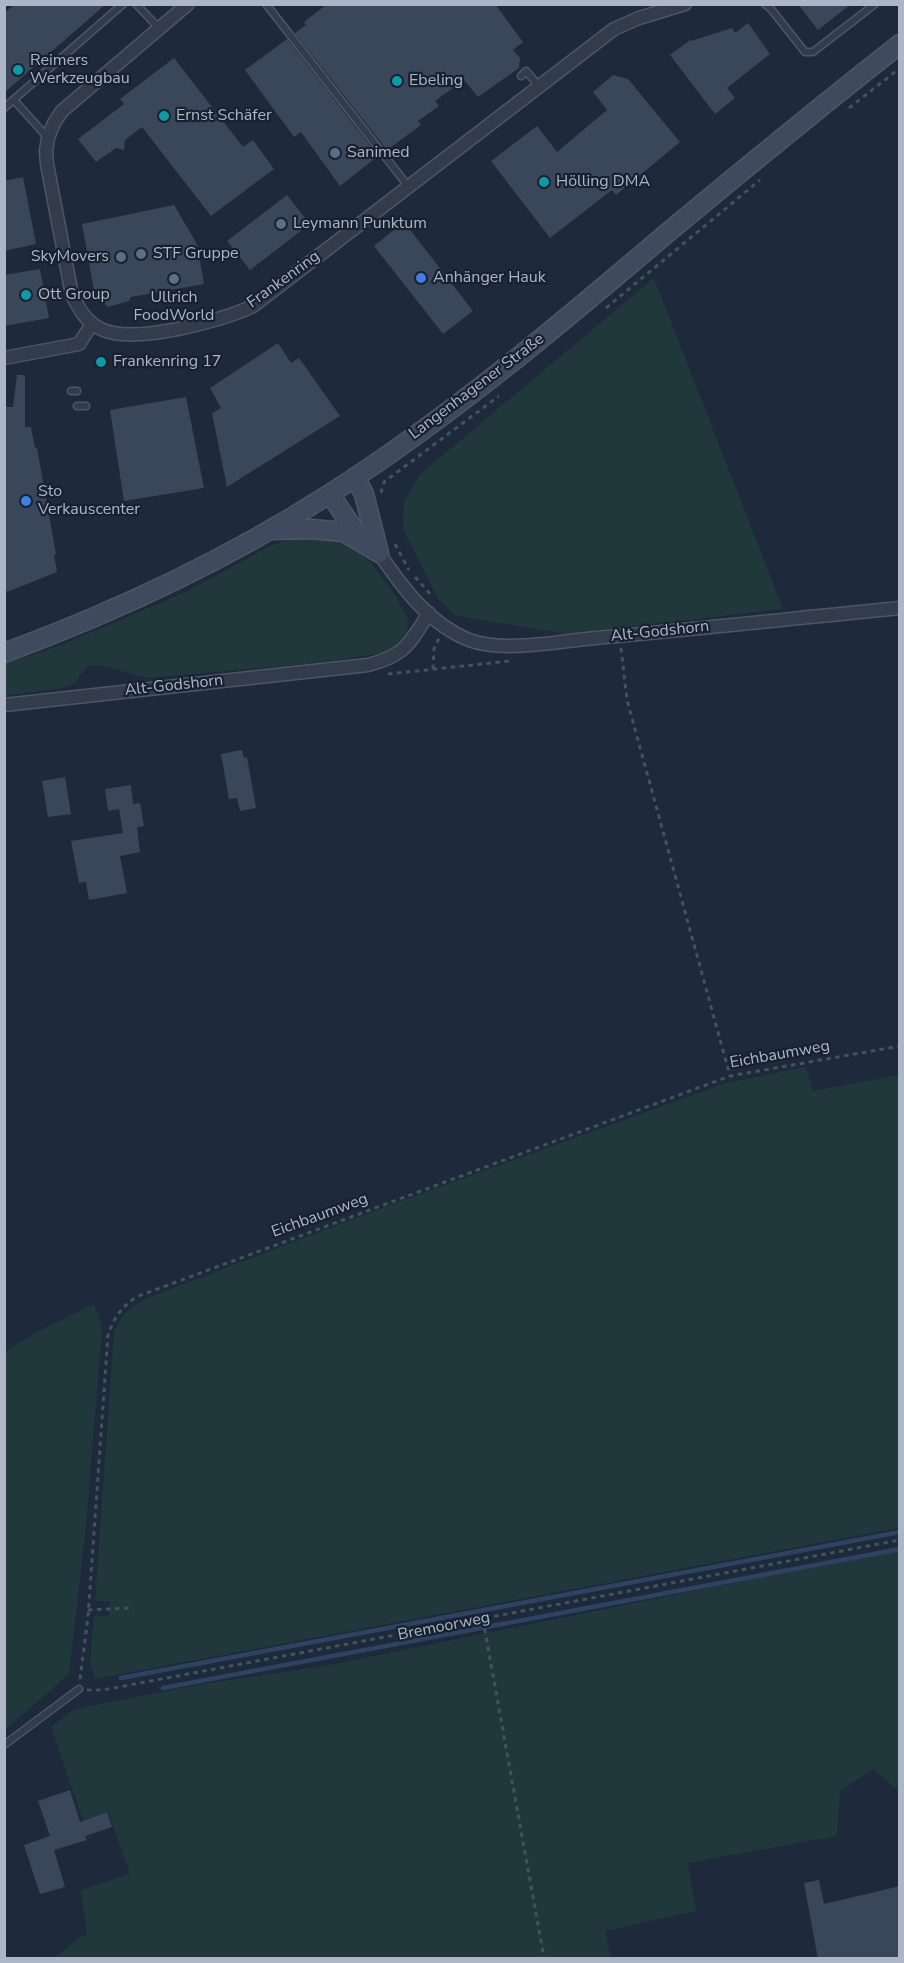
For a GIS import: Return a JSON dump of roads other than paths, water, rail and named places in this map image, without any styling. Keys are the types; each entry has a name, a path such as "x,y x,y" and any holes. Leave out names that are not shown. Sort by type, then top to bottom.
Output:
{"main road":[{"name":"Langenhagener Straße","path":"4,653 141,598 207,566 330,494 428,426 564,321 900,44"},
{"path":"355,477 386,547"},
{"path":"330,494 363,543"},
{"path":"270,530 311,529 344,532 363,543 386,547"}],"street":[{"path":"4,358 79,344 92,324 79,309 72,295 47,164 48,138 54,123 62,111 188,4"},
{"name":"Frankenring","path":"92,324 102,330 139,334 210,322 234,315 262,300 614,29 639,18 685,4"},
{"name":"Alt-Godshorn","path":"386,547 399,583 429,614 444,626 468,639 488,646 620,636 900,608"},
{"name":"Alt-Godshorn","path":"4,705 368,665 390,659 408,646 429,614"}],"lane":[{"path":"4,108 123,4"},
{"path":"136,4 159,28"},
{"path":"266,4 408,186"},
{"path":"765,4 805,52 813,52 875,4"},
{"path":"521,76 526,71 539,86"},
{"path":"14,100 48,138"},
{"path":"77,406 86,406"},
{"path":"4,1745 79,1689"}],"waterway":[{"path":"121,1678 900,1532"},
{"path":"163,1688 900,1549"}],"place":[{"name":"Reimers Werkzeugbau","path":"18,70"},
{"name":"Ebeling","path":"397,81"},
{"name":"Ernst Schäfer","path":"164,116"},
{"name":"Sanimed","path":"335,153"},
{"name":"Hölling DMA","path":"544,182"},
{"name":"Leymann Punktum","path":"281,224"},
{"name":"STF Gruppe","path":"141,254"},
{"name":"SkyMovers","path":"121,257"},
{"name":"Anhänger Hauk","path":"421,278"},
{"name":"Ullrich FoodWorld","path":"174,279"},
{"name":"Ott Group","path":"26,295"},
{"name":"Frankenring 17","path":"101,362"},
{"name":"Sto Verkauscenter","path":"26,501"}]}
